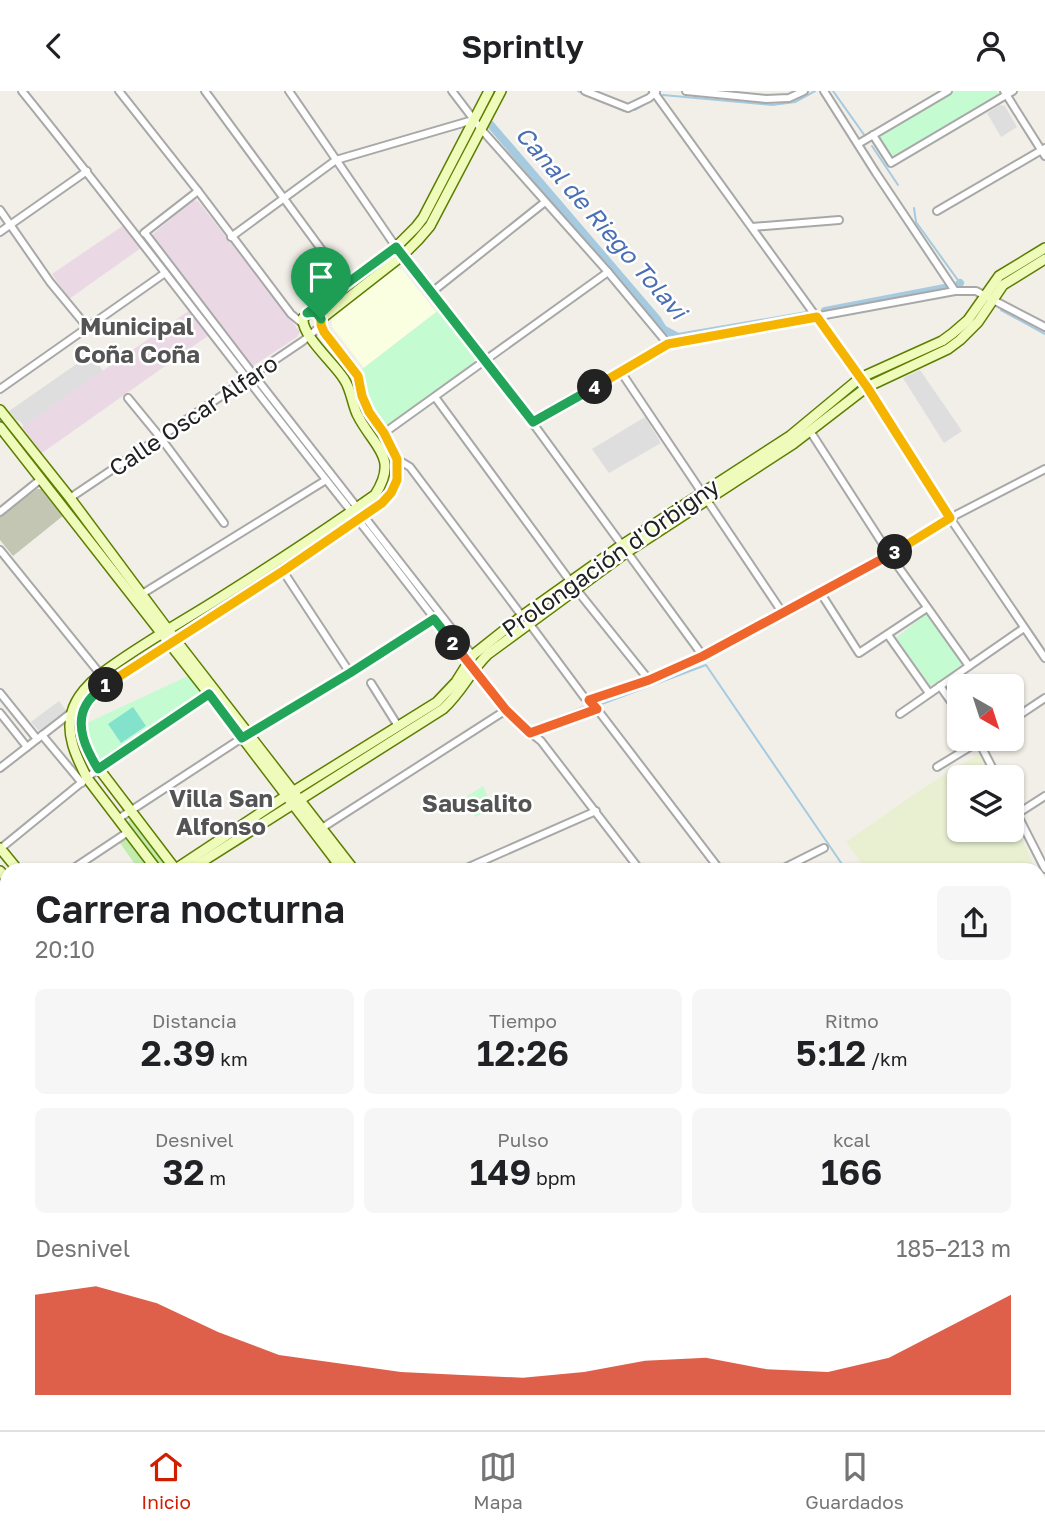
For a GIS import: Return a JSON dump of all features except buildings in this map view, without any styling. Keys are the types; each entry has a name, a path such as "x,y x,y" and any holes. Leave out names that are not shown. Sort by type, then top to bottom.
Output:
{"main road":[{"name":"Calle Oscar Alfaro","path":"311,323 346,283 396,247 423,218 489,91"},
{"name":"Calle Oscar Alfaro","path":"311,323 402,255 430,226 501,91"},
{"name":"Prolongación d'Orbigny","path":"703,497 793,445 867,387 954,345 978,322 999,276 1045,248"},
{"name":"Prolongación d'Orbigny","path":"199,863 444,696 474,663 488,654 525,619 790,436 860,378 943,341 1003,285 1045,259"},
{"path":"152,863 84,780 70,733 72,712 78,699 101,675 165,632 357,513 382,503 397,480 397,459 384,433 369,412 358,376 311,323"},
{"path":"170,863 87,751 81,724 85,705 107,683 283,571 357,513 375,495 386,471 383,453 359,418 346,381 311,323"},
{"path":"0,410 142,594 165,632"},
{"path":"0,427 212,692 338,863"},
{"name":"Prolongación d'Orbigny","path":"186,863 443,709 459,692 474,663"},
{"path":"292,798 322,828 349,863"},
{"path":"0,848 12,863"}],"street":[{"path":"22,91 246,378 327,480 357,513 474,663 506,710 541,741 635,863"},
{"path":"119,91 291,314 311,323"},
{"path":"205,91 346,283"},
{"path":"289,91 396,247 533,422 703,656"},
{"path":"452,91 481,129 668,344"},
{"path":"686,91 766,99 789,98 804,91"},
{"path":"824,91 955,291"},
{"path":"858,144 948,91"},
{"path":"591,92 628,108 655,92 867,387 950,518 1045,659"},
{"path":"873,135 891,163 1008,92 1044,151 937,211"},
{"path":"231,237 336,160 474,120"},
{"path":"0,232 87,171"},
{"path":"139,238 198,191"},
{"path":"432,292 545,202"},
{"path":"0,210 50,282 88,328"},
{"path":"752,227 839,220"},
{"path":"145,233 434,619 474,663"},
{"path":"384,433 608,272"},
{"path":"0,389 165,273"},
{"path":"533,422 668,344 955,291 976,291 1045,327"},
{"name":"Calle Oscar Alfaro","path":"70,498 253,374 311,323"},
{"path":"621,372 782,613"},
{"path":"435,397 573,585 649,680"},
{"path":"128,398 224,523"},
{"path":"810,431 890,555 969,666"},
{"path":"397,459 410,467 584,697 597,709 715,863"},
{"path":"589,700 649,680 703,656 890,555 950,518 1045,470"},
{"path":"0,512 41,479"},
{"path":"142,594 327,480"},
{"path":"0,550 101,675"},
{"path":"283,571 350,673"},
{"path":"820,593 859,653 927,608"},
{"path":"118,819 245,736 434,619"},
{"path":"900,714 1024,628"},
{"path":"888,635 929,693"},
{"path":"371,683 398,726"},
{"path":"940,686 947,696"},
{"path":"0,848 98,769 212,692"},
{"path":"1,698 84,780"},
{"path":"1024,712 1045,698"},
{"path":"530,733 597,709"},
{"path":"322,828 506,710"},
{"path":"0,768 72,712"},
{"path":"0,713 27,747"},
{"path":"937,767 961,751"},
{"path":"1024,810 1045,796"},
{"path":"478,863 596,811"},
{"path":"1024,828 1042,863"},
{"path":"82,863 128,832"},
{"path":"795,863 824,849"}],"shaded area":[{"path":"1000,105 1005,106 1017,127 1001,137 987,113"},
{"path":"193,200 198,201 300,332 297,337 253,366 152,238 153,234"},
{"path":"124,225 141,248 69,299 52,274"},
{"path":"396,268 403,270 436,312 364,368 332,327 332,317"},
{"path":"190,310 209,335 42,453 22,427"},
{"path":"91,354 103,371 24,426 16,420 9,411"},
{"path":"920,370 962,431 944,443 903,378"},
{"path":"645,417 661,443 609,473 592,449"},
{"path":"37,489 43,489 64,515 13,556 0,540 0,516"},
{"path":"59,701 67,712 43,730 38,730 31,722"},
{"path":"982,753 988,765 961,765"},
{"path":"947,773 947,842 1023,842 1033,863 861,863 846,842"}],"green space":[{"path":"954,91 996,91 999,95 891,159 878,136"},
{"path":"439,310 475,358 474,362 387,426 372,410 361,370"},
{"path":"926,614 963,665 931,687 896,638"},
{"path":"190,675 200,689 201,696 102,763 97,762 89,742 87,723"},
{"path":"133,707 146,726 121,743 108,724"},
{"path":"483,786 493,809 475,817 466,797"},
{"path":"129,820 134,820 167,863 157,863 127,825"},
{"path":"129,840 147,863 134,863 120,843"}],"waterway":[{"name":"Canal de Riego Tolavi","path":"578,91 584,94"},
{"name":"Canal de Riego Tolavi","path":"663,95 772,105 795,102 815,91"},
{"name":"Canal de Riego Tolavi","path":"833,91 865,136"},
{"name":"Canal de Riego Tolavi","path":"593,97 624,111"},
{"name":"Canal de Riego Tolavi","path":"635,110 652,100"},
{"name":"Canal de Riego Tolavi","path":"490,124 663,329 678,337 813,314"},
{"name":"Canal de Riego Tolavi","path":"872,146 898,185"},
{"name":"Canal de Riego Tolavi","path":"914,208 916,222 960,283"},
{"path":"152,248 222,341"},
{"name":"Canal de Riego Tolavi","path":"825,311 950,287"},
{"name":"Canal de Riego Tolavi","path":"1001,310 1045,334"},
{"path":"0,419 124,578"},
{"path":"364,521 468,655"},
{"path":"599,705 706,665 841,863"},
{"path":"480,670 523,722"},
{"path":"527,726 534,727 584,707"},
{"path":"1,857 6,863"}],"district":[{"name":"Municipal Coña Coña","path":"137,339"},
{"name":"Sausalito","path":"477,802"},
{"name":"Villa San Alfonso","path":"221,811"}],"route":[{"path":"396,247 533,422 668,344 817,317 867,387 950,518 890,555 703,656 649,680 589,700 597,709 530,733 506,710 434,619 242,738 209,694 98,769 87,751 81,724 85,705 97,691 283,571 382,503 391,493 397,480 397,459 384,433 369,412 358,376 324,332 321,319 316,312 307,313 396,247"}]}
